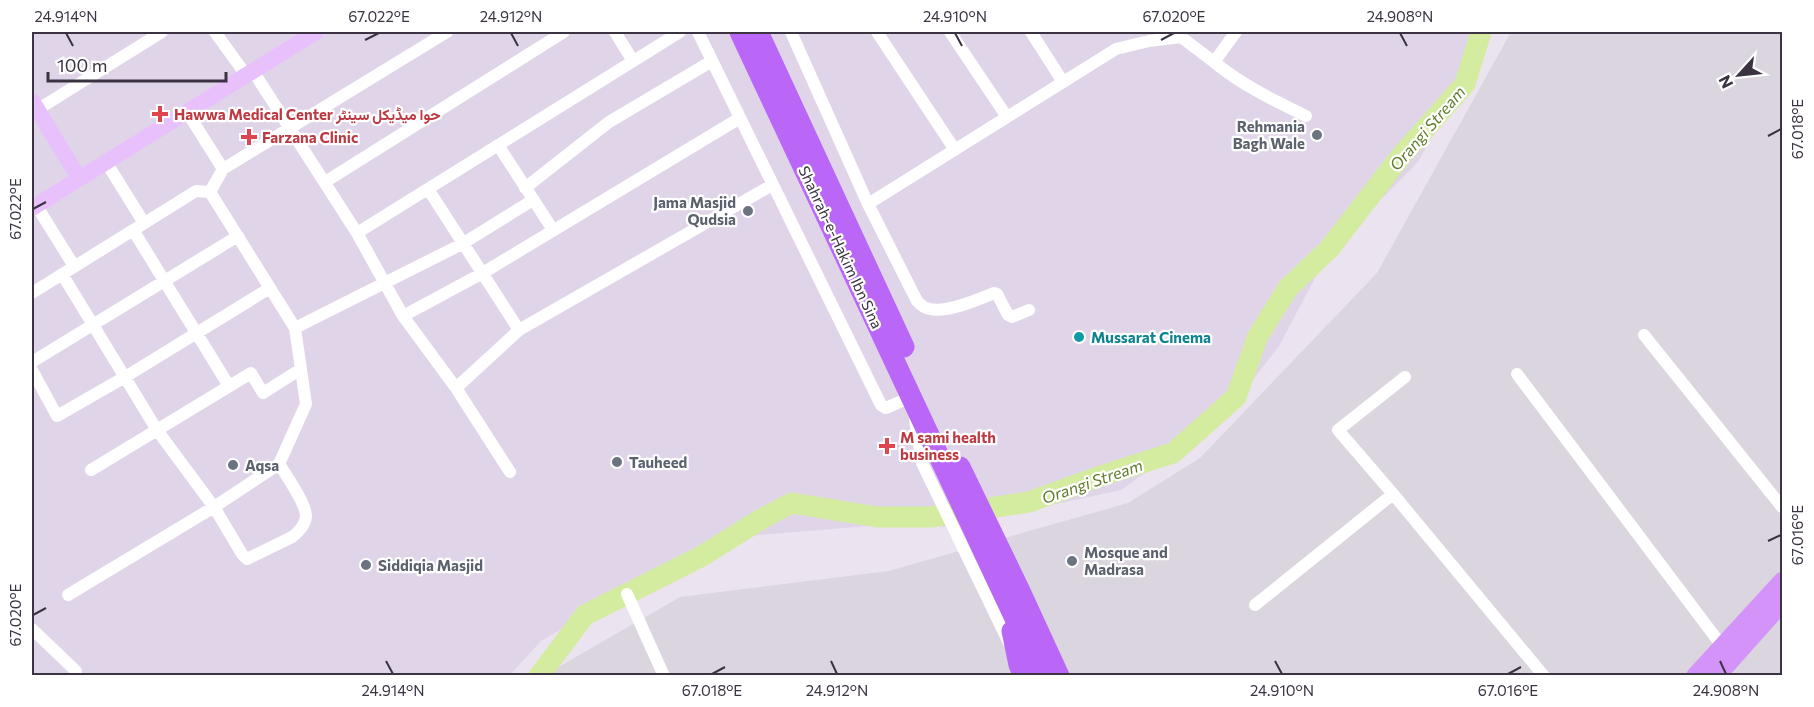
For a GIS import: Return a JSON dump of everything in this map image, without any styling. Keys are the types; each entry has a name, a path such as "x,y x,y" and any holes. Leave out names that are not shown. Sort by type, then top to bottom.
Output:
{"highway":[{"name":"Shahrah-e-Hakim Ibn Sina","path":"740,32 911,397 948,459"},
{"name":"Shahrah-e-Hakim Ibn Sina","path":"758,32 948,459"},
{"path":"948,459 1012,592 1059,675"},
{"path":"1012,592 1030,668"},
{"path":"1012,592 1064,656 1073,675"}],"main road":[{"path":"1695,675 1782,581"},
{"path":"1717,675 1782,603"}],"street":[{"path":"79,178 33,108 162,32"},
{"path":"214,32 249,73 290,128 357,233 403,316 456,388 510,472"},
{"path":"74,266 34,207 316,32"},
{"path":"210,192 223,169 447,32"},
{"path":"325,182 564,32"},
{"path":"615,32 633,61"},
{"path":"357,233 680,32"},
{"path":"698,32 881,405 886,408 911,397 922,463 1030,668"},
{"path":"878,32 955,150"},
{"path":"950,32 1007,117"},
{"path":"1031,32 1064,82"},
{"path":"1214,62 1236,32"},
{"path":"795,33 868,204 916,301 923,307 934,310 960,306 997,294 1008,315 1012,317 1029,310"},
{"path":"868,204 1116,49 1149,41 1181,36 1233,78 1267,98 1306,116"},
{"path":"525,188 609,122 712,61"},
{"path":"187,112 223,169"},
{"path":"403,316 481,274 740,118"},
{"path":"498,145 553,230"},
{"path":"106,162 165,280 229,386"},
{"path":"456,388 519,330 772,185"},
{"path":"428,189 519,330"},
{"path":"32,293 196,191 210,192"},
{"path":"68,595 214,507 279,464 306,404 295,328 210,192"},
{"path":"295,328 462,244 533,200"},
{"path":"32,363 238,236"},
{"path":"62,274 157,430 214,507 247,559 292,537 298,533 305,521 305,509 279,464"},
{"path":"32,370 57,416 270,288"},
{"path":"1644,335 1782,507"},
{"path":"92,470 251,374 263,393 301,369"},
{"path":"1517,374 1722,646"},
{"path":"1405,376 1338,430 1544,675"},
{"path":"1254,605 1394,494"},
{"path":"627,594 664,675"},
{"path":"32,629 76,671"}],"shaded area":[{"path":"32,32 1485,32 1468,70 1418,162 1329,252 1279,346 1225,416 1121,490 949,527 893,524 722,538 541,641 509,676 32,675"},
{"path":"1511,32 1782,32 1782,675 543,676 680,597 889,571 1128,503 1200,458 1377,273"}],"waterway":[{"name":"Orangi Stream","path":"539,676 585,615 702,556 792,503 877,517 931,517 1029,502 1173,453 1236,397 1258,336 1288,288 1329,249 1401,156 1465,84 1481,32"}],"place":[{"name":"Hawwa Medical Center حوا میڈیکل سینٹر","path":"160,114"},
{"name":"Rehmania Bagh Wale","path":"1317,135"},
{"name":"Farzana Clinic","path":"249,137"},
{"name":"Jama Masjid Qudsia","path":"748,211"},
{"name":"Mussarat Cinema","path":"1079,337"},
{"name":"M sami health business","path":"887,446"},
{"name":"Tauheed","path":"617,462"},
{"name":"Aqsa","path":"233,465"},
{"name":"Mosque and Madrasa","path":"1072,561"},
{"name":"Siddiqia Masjid","path":"366,565"}]}
